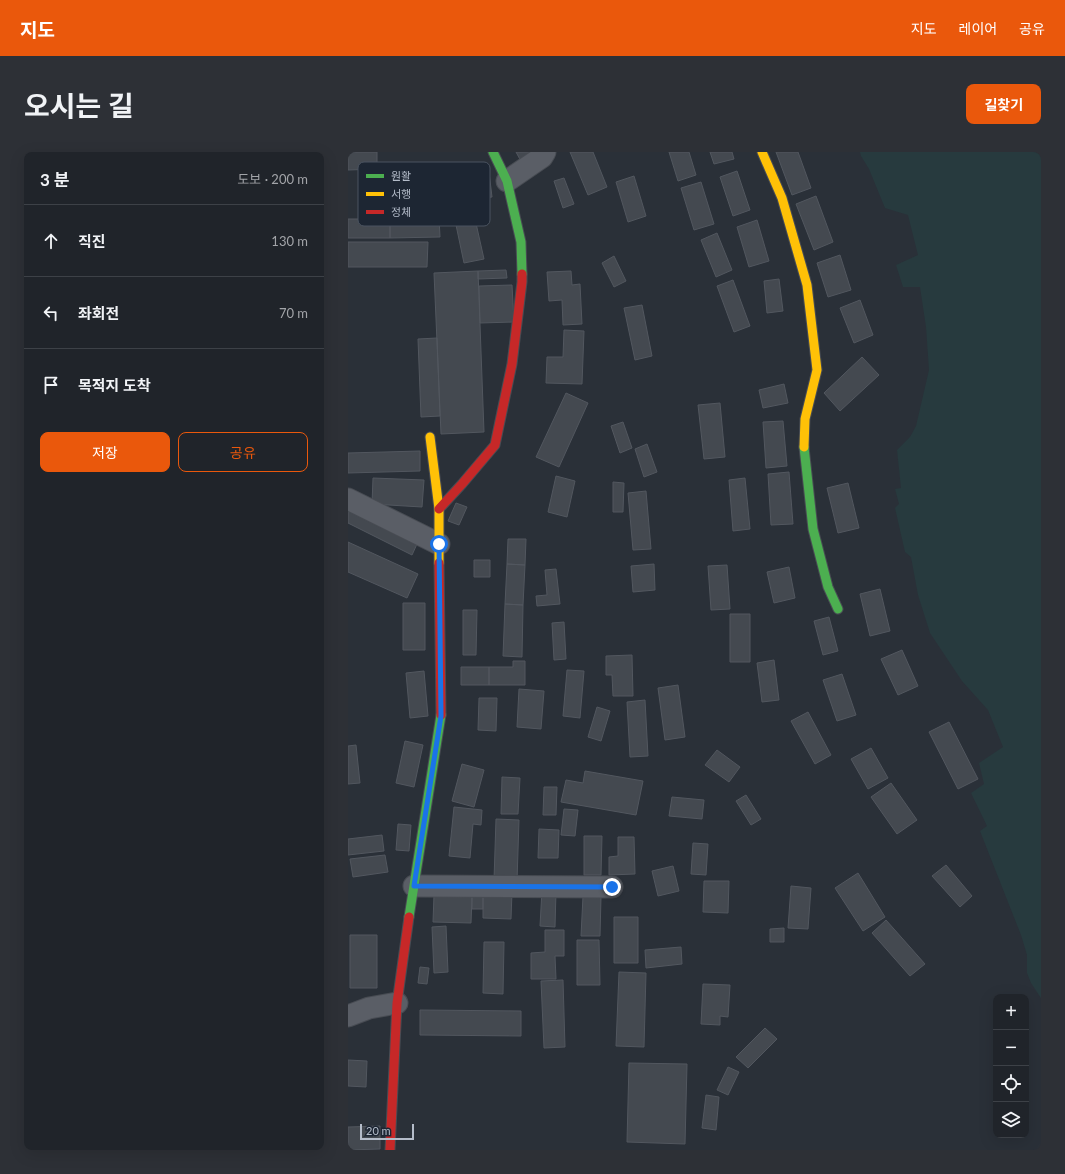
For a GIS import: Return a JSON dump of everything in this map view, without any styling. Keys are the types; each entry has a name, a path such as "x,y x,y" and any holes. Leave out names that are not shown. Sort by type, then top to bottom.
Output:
{"street":[{"path":"440,508 495,445 512,364 522,282 521,242 507,181 493,152"},
{"path":"507,181 542,157 544,152"},
{"path":"762,152 782,198 807,284 817,370 805,419 804,451 813,529 828,587 838,609"},
{"path":"390,1150 397,1003 441,716 440,508 430,437"},
{"path":"348,499 439,544"},
{"path":"414,886 612,887"},
{"path":"348,1016 369,1008 397,1003"}],"green space":[{"path":"860,152 1041,152 1041,998 1031,983 1027,973 1027,955 1021,935 980,831 987,826 971,793 984,784 979,763 1003,747 988,710 962,681 930,633 918,595 911,557 905,552 895,508 899,504 895,489 901,488 897,450 910,437 916,426 929,370 926,327 920,287 903,287 896,265 918,255 908,215 885,208 869,169"}],"building":[{"path":"348,152 377,152 377,162 358,162 358,170 348,170"},
{"path":"516,152 535,152 523,165"},
{"path":"570,152 593,152 607,187 588,195"},
{"path":"669,152 689,152 696,175 678,181"},
{"path":"710,152 732,152 734,159 714,164"},
{"path":"776,152 798,152 811,188 792,195"},
{"path":"737,171 750,210 733,216 720,177"},
{"path":"634,176 646,216 628,222 616,182"},
{"path":"564,178 574,204 563,208 554,181"},
{"path":"490,180 492,197 490,197"},
{"path":"701,182 714,224 694,230 681,188"},
{"path":"816,196 833,242 814,250 796,204"},
{"path":"348,219 358,219 358,226 390,226 390,238 348,238"},
{"path":"757,220 769,261 749,267 737,227"},
{"path":"390,226 439,226 440,237 390,238"},
{"path":"456,226 477,226 484,259 464,263"},
{"path":"717,233 732,270 716,277 701,240"},
{"path":"348,242 428,242 427,267 348,267"},
{"path":"840,255 851,290 828,297 817,263"},
{"path":"614,256 626,281 614,287 602,263"},
{"path":"506,270 507,278 478,279 478,271"},
{"path":"478,271 484,432 441,434 434,273"},
{"path":"571,271 572,285 580,284 582,324 563,325 562,300 549,301 547,272"},
{"path":"779,279 783,311 767,313 764,281"},
{"path":"733,280 750,326 734,332 717,286"},
{"path":"512,285 514,322 480,323 479,286"},
{"path":"860,300 873,335 854,343 840,308"},
{"path":"642,305 652,356 635,360 624,308"},
{"path":"564,330 584,331 582,384 546,383 547,357 563,357"},
{"path":"437,338 440,416 421,417 418,339"},
{"path":"862,357 879,375 840,411 824,393"},
{"path":"784,384 788,403 763,408 759,390"},
{"path":"566,393 588,403 559,467 536,457"},
{"path":"720,403 725,457 704,459 698,405"},
{"path":"783,421 787,466 766,468 763,422"},
{"path":"623,422 632,448 620,453 611,426"},
{"path":"647,444 657,472 644,477 635,449"},
{"path":"420,451 420,471 348,473 348,453"},
{"path":"789,472 793,524 771,525 768,474"},
{"path":"556,476 575,481 567,517 548,512"},
{"path":"373,478 424,480 422,507 372,504"},
{"path":"745,478 750,529 733,531 729,480"},
{"path":"613,482 624,483 623,512 613,512"},
{"path":"848,483 859,528 838,533 827,488"},
{"path":"646,491 651,549 633,550 628,493"},
{"path":"456,503 467,507 459,525 448,521"},
{"path":"348,510 417,544 412,555 348,523"},
{"path":"508,539 526,539 525,565 507,564"},
{"path":"348,542 418,574 407,598 348,572"},
{"path":"474,560 490,560 490,577 474,577"},
{"path":"507,564 525,565 523,605 505,604"},
{"path":"654,564 655,590 633,592 631,566"},
{"path":"727,565 730,609 711,610 708,566"},
{"path":"789,567 795,598 774,603 767,572"},
{"path":"556,569 560,604 537,606 536,596 547,595 545,570"},
{"path":"880,589 890,631 870,636 860,594"},
{"path":"403,603 425,603 425,650 403,650"},
{"path":"505,604 523,605 522,657 503,656"},
{"path":"463,610 477,610 476,655 463,655"},
{"path":"730,614 750,614 750,662 730,662"},
{"path":"829,617 838,651 823,655 814,621"},
{"path":"564,622 566,659 554,660 552,623"},
{"path":"902,650 918,686 898,695 881,659"},
{"path":"632,655 633,696 613,696 612,675 606,675 606,656"},
{"path":"774,660 779,700 762,702 757,663"},
{"path":"513,661 525,661 525,685 489,685 489,667 513,667"},
{"path":"461,667 489,667 489,685 461,685"},
{"path":"567,670 584,671 580,718 563,716"},
{"path":"424,671 428,716 410,718 406,673"},
{"path":"842,674 856,715 837,721 823,680"},
{"path":"678,685 685,737 665,740 658,688"},
{"path":"519,689 544,691 541,729 517,727"},
{"path":"479,698 497,698 496,731 478,730"},
{"path":"645,700 648,756 630,757 627,702"},
{"path":"597,707 610,711 601,741 588,737"},
{"path":"808,712 831,755 815,764 791,721"},
{"path":"949,722 978,779 958,789 929,732"},
{"path":"405,741 423,745 414,787 396,783"},
{"path":"356,745 360,783 348,784 348,746"},
{"path":"871,748 888,778 868,789 851,759"},
{"path":"717,750 740,767 729,782 705,765"},
{"path":"462,764 484,770 474,807 452,801"},
{"path":"585,771 643,781 636,815 561,802 566,780 583,783"},
{"path":"502,777 520,778 518,814 501,814"},
{"path":"891,783 917,820 897,834 871,797"},
{"path":"544,787 557,787 556,815 543,815"},
{"path":"746,795 761,819 751,825 736,801"},
{"path":"672,797 704,800 702,819 669,816"},
{"path":"454,807 482,810 481,825 473,824 470,858 449,856"},
{"path":"564,809 578,810 575,836 561,835"},
{"path":"496,819 519,820 517,881 494,880"},
{"path":"398,824 411,825 409,851 396,850"},
{"path":"539,829 559,830 558,858 538,858"},
{"path":"382,835 384,851 348,855 348,839"},
{"path":"584,836 602,836 601,875 584,875"},
{"path":"618,837 634,837 635,874 609,875 609,857 618,856"},
{"path":"693,843 708,844 706,875 691,874"},
{"path":"385,855 388,872 353,877 350,859"},
{"path":"946,865 972,896 960,907 932,876"},
{"path":"673,866 679,891 658,896 652,871"},
{"path":"858,873 885,917 863,931 835,888"},
{"path":"704,881 729,881 728,913 703,912"},
{"path":"791,886 811,888 808,929 788,928"},
{"path":"542,890 556,891 555,927 540,926"},
{"path":"483,892 512,892 511,919 483,918"},
{"path":"434,895 472,896 471,923 433,922"},
{"path":"472,896 483,896 483,909 472,909"},
{"path":"583,896 601,897 600,936 581,936"},
{"path":"614,917 638,917 638,963 614,963"},
{"path":"886,920 925,964 910,976 872,933"},
{"path":"446,926 448,972 434,973 432,927"},
{"path":"784,928 784,942 770,942 770,929"},
{"path":"545,930 564,930 564,956 555,956 556,979 531,979 531,953 545,952"},
{"path":"350,935 377,935 377,988 350,988"},
{"path":"577,940 599,940 600,985 577,985"},
{"path":"484,942 504,942 503,994 483,993"},
{"path":"681,947 682,964 646,968 645,950"},
{"path":"420,967 429,968 427,984 418,983"},
{"path":"619,972 646,973 644,1047 616,1046"},
{"path":"563,980 565,1047 544,1048 541,981"},
{"path":"703,984 730,985 728,1017 720,1016 720,1025 701,1024"},
{"path":"420,1010 521,1011 521,1036 420,1035"},
{"path":"765,1028 777,1039 748,1068 736,1057"},
{"path":"348,1060 367,1061 366,1087 348,1086"},
{"path":"629,1063 687,1064 685,1144 627,1142"},
{"path":"728,1067 739,1072 728,1095 717,1090"},
{"path":"706,1095 719,1097 716,1130 702,1128"},
{"path":"380,1126 380,1149 348,1150 348,1127"}],"traffic: fast":[{"path":"493,152 507,181 521,242 522,274"},
{"path":"804,447 813,529 828,587 838,609"},
{"path":"409,917 441,715"}],"traffic: slow":[{"path":"762,152 782,198 807,285 817,370 805,419 804,447"},
{"path":"430,437 439,509 439,563"}],"traffic: jam":[{"path":"439,509 495,445 512,364 522,274"},
{"path":"439,563 441,715"},
{"path":"390,1150 397,1003 409,917"}],"route":[{"path":"439,544 441,716 414,886 612,887"}]}
